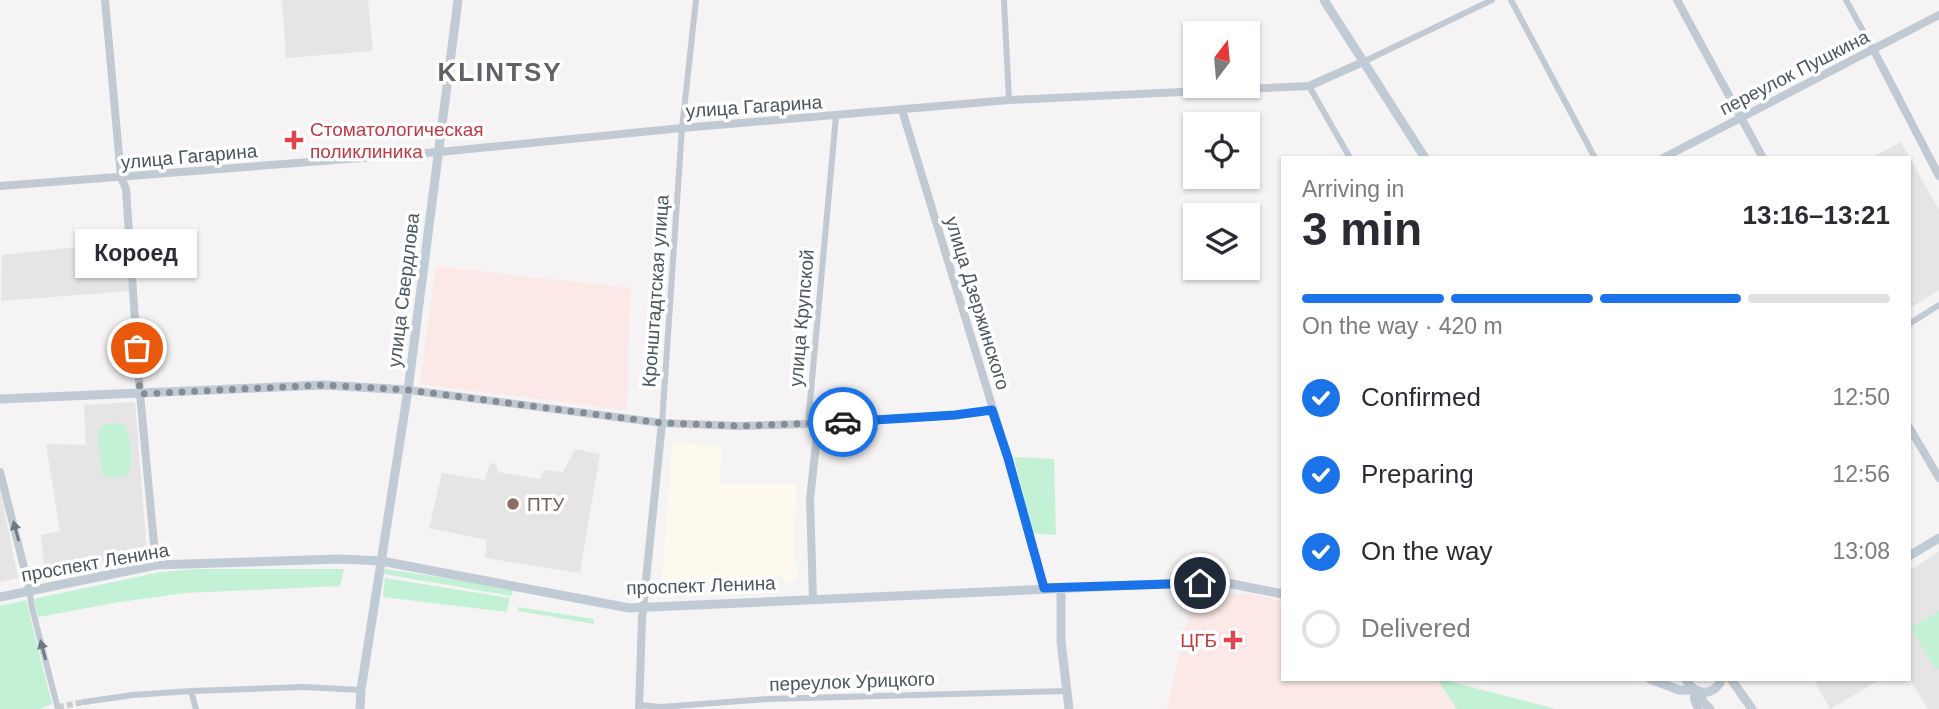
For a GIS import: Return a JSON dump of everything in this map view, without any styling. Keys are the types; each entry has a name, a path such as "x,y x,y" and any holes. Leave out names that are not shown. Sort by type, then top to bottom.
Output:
{"main road":[{"name":"улица Свердлова","path":"360,709 408,390 458,0"},
{"path":"1324,0 1424,156"},
{"path":"0,399 324,385 408,390"},
{"path":"1911,555 1939,538"},
{"name":"проспект Ленина","path":"0,597 156,565 341,559 381,561 629,608 1200,583 1232,584 1281,594"},
{"path":"1060,588 1061,641 1069,709"},
{"path":"1655,681 1675,690 1707,692 1723,681 1752,709"},
{"path":"1688,681 1697,691 1705,708"}],"street":[{"path":"105,0 121,177 125,189 156,565"},
{"name":"Кронштадтская улица","path":"639,707 642,608 662,423 682,128 696,0"},
{"path":"1004,0 1009,100"},
{"name":"улица Гагарина","path":"0,186 439,152 1009,100 1309,86 1492,0"},
{"path":"1511,0 1594,156"},
{"path":"1677,0 1762,156"},
{"path":"1846,0 1939,176"},
{"name":"переулок Пушкина","path":"1667,156 1939,15"},
{"path":"1309,86 1349,156"},
{"name":"улица Дзержинского","path":"902,110 1008,458 1044,588"},
{"name":"улица Крупской","path":"813,598 810,499 818,427 808,424 836,116"},
{"path":"1911,323 1939,304"},
{"path":"408,390 662,423 740,426 955,415 992,410"},
{"path":"1911,430 1939,478"},
{"path":"0,472 58,709"},
{"path":"1705,708 1723,681"},
{"path":"84,702 191,691 304,687 361,690"},
{"path":"191,691 196,709"},
{"name":"переулок Урицкого","path":"639,707 768,699 1067,691"}],"shaded area":[{"path":"282,0 368,0 373,51 286,58"},
{"path":"1901,142 1909,156 1874,156"},
{"path":"1911,160 1939,210 1939,290 1911,308"},
{"path":"124,242 129,291 1,301 2,255"},
{"path":"436,266 630,288 627,410 420,384"},
{"path":"135,402 147,554 45,573 41,535 60,531 46,444 86,445 84,405"},
{"path":"672,442 722,447 720,484 796,484 794,563 800,573 789,584 780,576 666,586 662,581"},
{"name":"ПТУ","path":"575,449 600,454 580,573 485,558 487,540 429,528 442,473 485,480 490,463 496,464 498,472 540,479 544,470 563,472"},
{"path":"0,489 18,578 0,582"},
{"path":"1939,551 1939,709 1928,709 1911,681 1911,570"},
{"name":"ЦГБ","path":"1252,594 1281,601 1281,681 1438,681 1457,709 1167,709 1193,595"},
{"path":"1814,681 1878,681 1830,709"}],"green space":[{"path":"121,423 128,432 130,471 124,477 107,478 101,472 98,430 104,424"},
{"path":"1014,457 1054,459 1056,535 1032,533"},
{"path":"196,569 344,569 340,586 185,593 38,617 33,599 161,572"},
{"path":"385,569 513,588 512,596 384,574"},
{"path":"385,578 510,598 507,612 383,597"},
{"path":"26,600 52,704 40,709 0,709 0,606"},
{"path":"518,607 594,619 594,624 518,611"},
{"path":"1939,611 1939,668 1936,670 1911,628"},
{"path":"1438,681 1448,681 1556,709 1457,709"}],"tunnel":[{"path":"58,707 84,702"}],"way so far":[{"path":"137,348 140,394 324,385 408,390 662,423 740,426 843,422"}],"place":[{"name":"Стоматологическая поликлиника","path":"294,140"},
{"name":"Короед","path":"137,348"},
{"name":"ПТУ","path":"513,504"},
{"name":"ЦГБ","path":"1233,640"}],"district":[{"name":"KLINTSY","path":"500,72"}],"route":[{"path":"843,422 992,410 1044,588 1200,583"}]}
